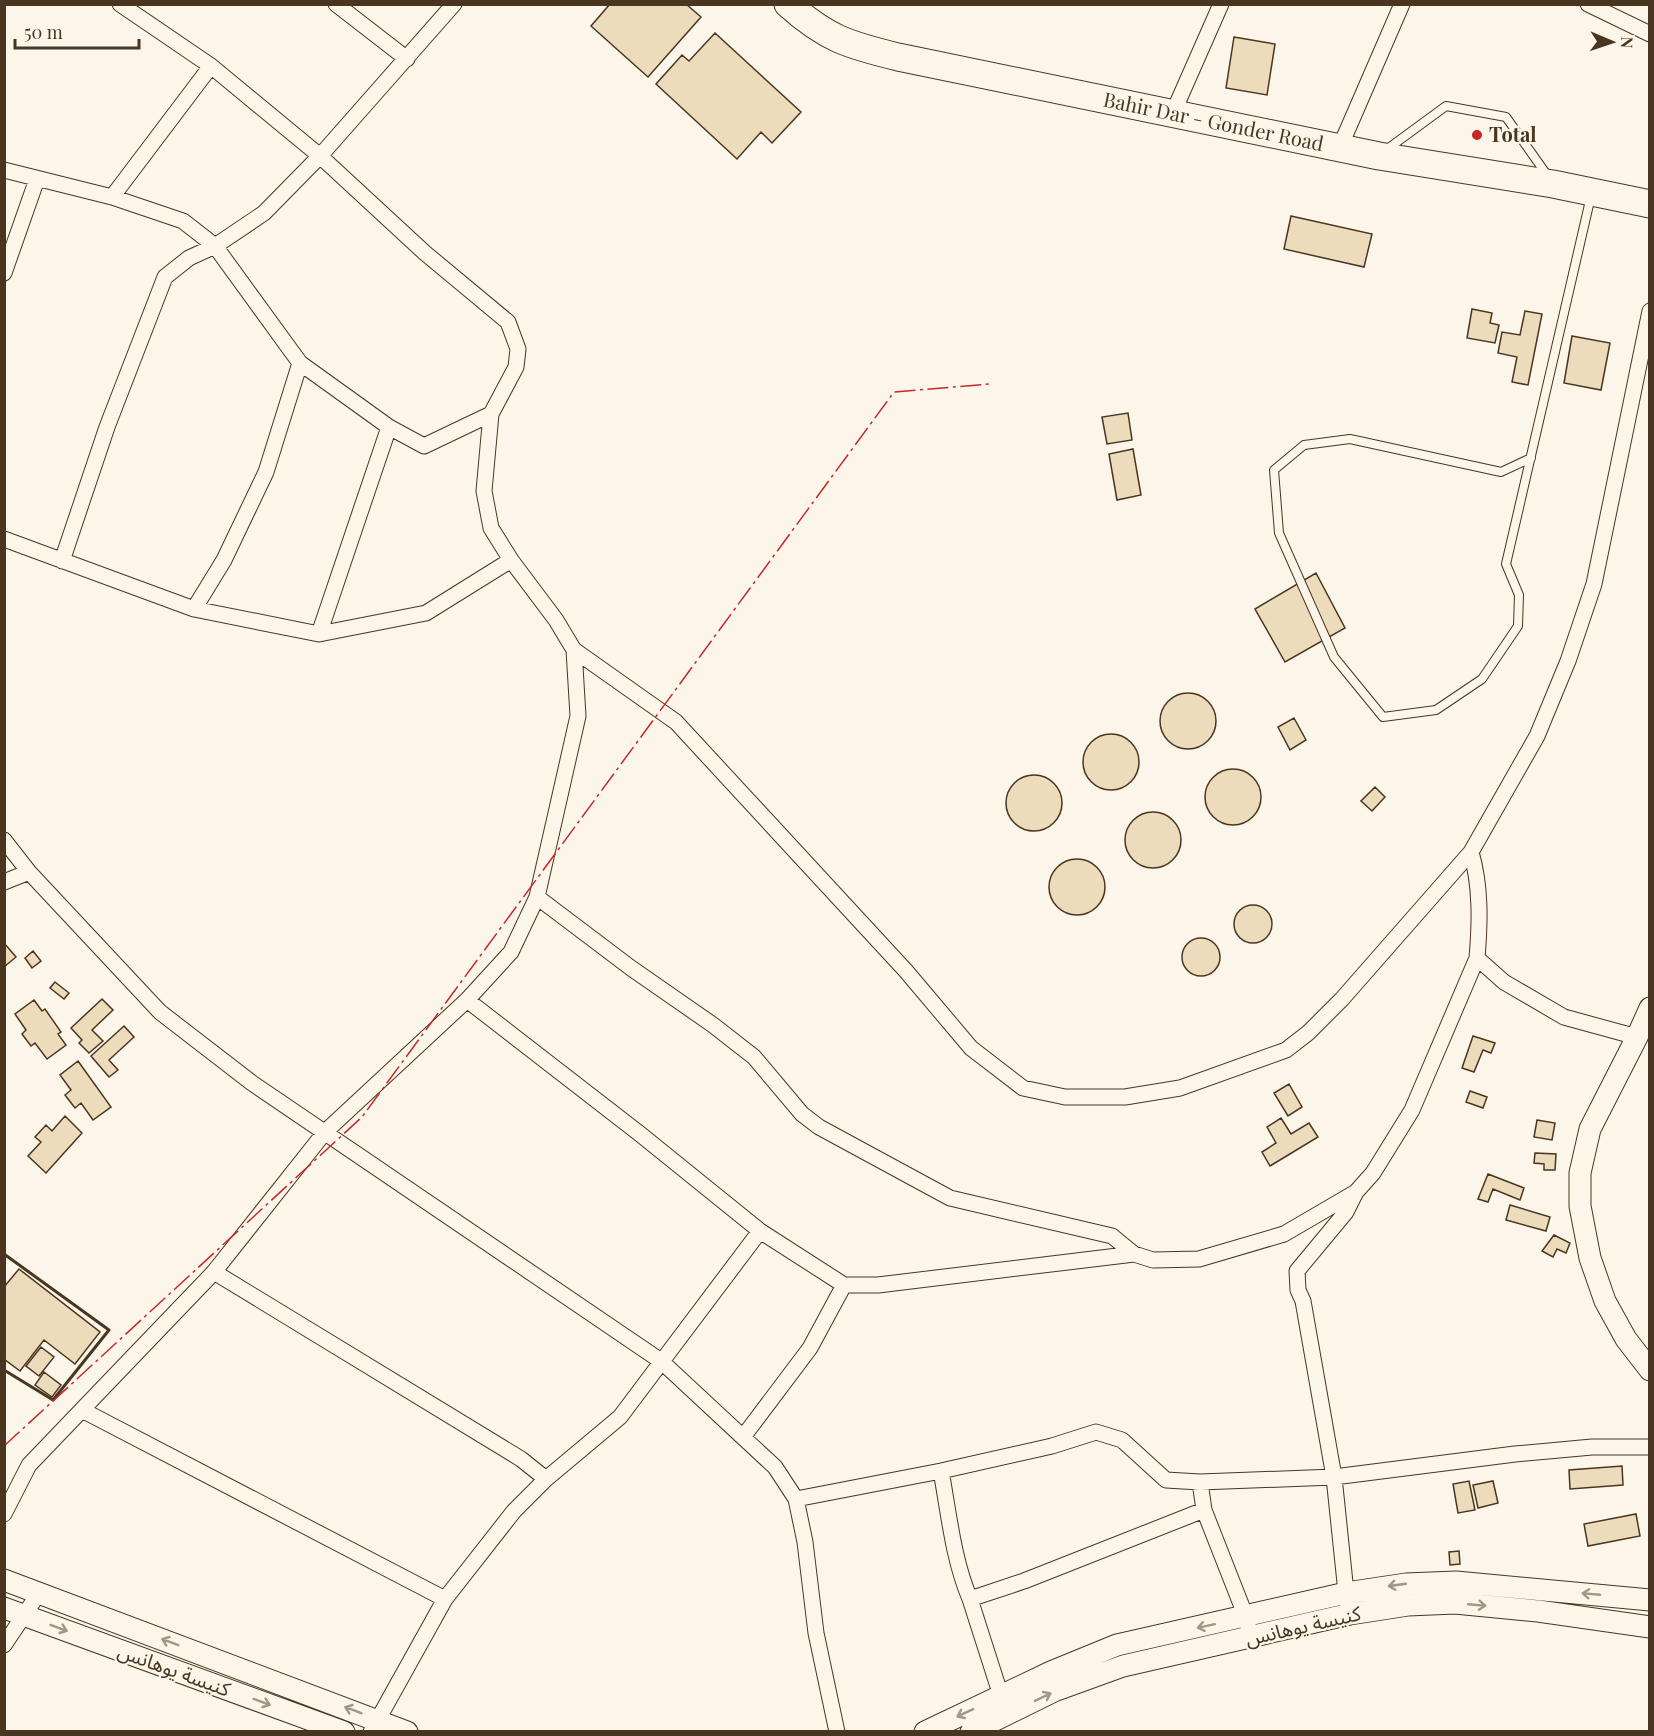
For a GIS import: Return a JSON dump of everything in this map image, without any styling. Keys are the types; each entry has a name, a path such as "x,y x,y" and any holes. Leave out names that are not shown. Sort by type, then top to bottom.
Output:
{"highway":[{"name":"Bahir Dar - Gonder Road","path":"788,4 807,21 832,38 856,47 1379,156 1553,184 1650,204"}],"street":[{"path":"120,4 211,66 320,156 425,253 508,322 518,349 516,367 491,414 484,491 491,528 511,560 556,620 574,650 676,722 906,971 971,1048 1023,1088 1065,1097 1136,1095 1180,1088 1286,1050 1308,1033 1342,999 1471,852 1537,736 1568,661 1591,595 1650,311"},
{"path":"336,4 407,59"},
{"path":"62,561 107,427 165,278 189,258 215,246 264,213 320,156 454,4"},
{"path":"1173,113 1221,4"},
{"path":"1340,147 1402,4"},
{"path":"1588,4 1612,10 1650,34"},
{"path":"112,198 211,66"},
{"path":"4,170 112,198 183,221 215,246 300,363 389,427 424,446 491,414"},
{"path":"4,273 36,179"},
{"path":"194,609 224,560 266,472 300,363"},
{"path":"319,634 389,427"},
{"path":"4,539 194,609 319,634 426,613 511,560"},
{"path":"4,1514 29,1465 214,1272 325,1132 467,1000 510,952 537,897 578,716 574,650"},
{"path":"4,840 29,872 160,1012 252,1083 661,1361 775,1467 796,1499 805,1542 816,1633 837,1731"},
{"path":"1350,1614 1334,1477 1303,1301 1298,1290 1297,1271 1346,1212 1356,1192 1373,1173 1412,1110 1477,958 1479,934 1476,870 1471,852"},
{"path":"4,882 29,872"},
{"path":"537,897 754,1057 802,1114 819,1127 950,1198 1112,1236 1134,1254 1153,1260 1199,1260 1284,1234 1356,1192"},
{"path":"1477,958 1504,982 1564,1017 1637,1038"},
{"path":"467,1000 640,1134 760,1231 844,1285 878,1285 1134,1254"},
{"path":"1650,1008 1590,1130 1580,1173 1580,1206 1590,1258 1605,1301 1626,1340 1650,1370"},
{"path":"374,1726 445,1599 514,1511 546,1479 620,1417 760,1231"},
{"path":"214,1272 521,1459 546,1479"},
{"path":"743,1437 810,1348 844,1285"},
{"path":"82,1410 445,1599"},
{"path":"796,1499 941,1471 1052,1446 1096,1432 1122,1440 1166,1480 1200,1482 1334,1477 1515,1454 1592,1447 1650,1447"},
{"path":"941,1471 962,1581 1001,1696"},
{"path":"1200,1482 1204,1510 1246,1617 1251,1638"},
{"path":"970,1599 1024,1581 1204,1510"},
{"path":"4,1580 374,1726 407,1731"},
{"path":"925,1731 1051,1672 1117,1645 1346,1593 1406,1584 1456,1582 1650,1600"},
{"path":"1538,1611 1540,1590"},
{"path":"4,1645 39,1593"},
{"name":"كنيسة يوهانس","path":"971,1731 1054,1691 1123,1666 1350,1614 1408,1605 1455,1604 1538,1611 1650,1627"},
{"name":"كنيسة يوهانس","path":"4,1608 344,1731"}],"lane":[{"path":"1379,156 1446,106 1506,117 1553,184"},
{"path":"1531,458 1501,472 1350,439 1304,445 1274,470 1278,533 1334,657 1383,717 1436,710 1482,679 1518,627 1519,595 1506,564 1531,458 1592,192"}],"building":[{"path":"610,4 686,4 701,17 648,77 591,26"},
{"path":"715,33 801,112 772,143 761,132 737,159 656,84 682,55 689,61"},
{"path":"1234,37 1275,44 1267,95 1226,88"},
{"path":"1291,216 1372,234 1364,267 1284,249"},
{"path":"1472,309 1492,313 1490,323 1499,325 1495,343 1467,338"},
{"path":"1525,311 1542,314 1528,385 1512,382 1517,357 1498,353 1502,332 1520,335"},
{"path":"1572,336 1610,343 1601,390 1564,383"},
{"path":"1128,413 1132,440 1107,444 1102,417"},
{"path":"1133,449 1141,495 1117,500 1109,454"},
{"path":"1316,573 1345,628 1285,662 1255,609"},
{"path":"1182,693 1194,693 1208,701 1216,715 1214,732 1208,741 1194,749 1182,749 1165,737 1160,727 1160,715 1172,698"},
{"path":"1294,718 1306,740 1290,750 1278,727"},
{"path":"1105,734 1117,734 1131,742 1139,756 1137,773 1131,782 1117,790 1105,790 1088,778 1083,768 1083,756 1095,739"},
{"path":"1227,769 1239,769 1253,777 1261,791 1259,808 1253,817 1239,825 1227,825 1210,813 1205,803 1205,791 1217,774"},
{"path":"1028,775 1040,775 1054,783 1062,797 1060,814 1054,823 1040,831 1028,831 1011,819 1006,809 1006,797 1018,780"},
{"path":"1375,787 1385,797 1372,811 1361,801"},
{"path":"1147,812 1159,812 1173,820 1181,834 1179,851 1173,860 1159,868 1147,868 1130,856 1125,846 1125,834 1137,817"},
{"path":"1071,859 1083,859 1097,867 1105,881 1103,898 1097,907 1083,915 1071,915 1054,903 1049,893 1049,881 1061,864"},
{"path":"1253,905 1260,906 1266,911 1271,917 1271,931 1266,937 1260,942 1253,943 1246,942 1240,937 1235,931 1234,924 1235,917 1240,911 1246,906"},
{"path":"1201,938 1208,939 1214,944 1219,950 1219,964 1214,970 1208,975 1201,976 1194,975 1188,970 1183,964 1182,957 1183,950 1188,944 1194,939"},
{"path":"4,943 16,957 4,967"},
{"path":"33,951 41,961 32,968 25,958"},
{"path":"55,982 69,993 64,999 50,988"},
{"path":"102,999 113,1010 92,1030 103,1041 89,1053 79,1043 82,1040 71,1028"},
{"path":"34,1000 42,1011 45,1009 61,1032 58,1034 66,1045 47,1059 35,1043 31,1046 22,1034 26,1030 15,1014"},
{"path":"124,1026 134,1037 109,1060 118,1070 109,1077 91,1056"},
{"path":"1473,1036 1495,1043 1491,1053 1483,1050 1474,1072 1462,1068"},
{"path":"78,1061 111,1107 93,1120 81,1103 75,1108 65,1095 71,1090 60,1075"},
{"path":"1289,1084 1302,1107 1288,1116 1274,1093"},
{"path":"1470,1091 1487,1097 1483,1108 1466,1102"},
{"path":"65,1116 82,1133 46,1173 28,1156 41,1142 35,1137 46,1125 52,1131"},
{"path":"1281,1118 1291,1134 1309,1123 1318,1137 1270,1166 1262,1152 1276,1143 1267,1127"},
{"path":"1537,1120 1555,1123 1552,1140 1534,1137"},
{"path":"1535,1153 1556,1154 1555,1170 1544,1170 1544,1164 1534,1163"},
{"path":"1488,1174 1524,1188 1520,1200 1493,1189 1488,1202 1478,1199"},
{"path":"1510,1205 1550,1217 1546,1231 1506,1220"},
{"path":"1554,1235 1570,1243 1566,1253 1557,1249 1553,1257 1542,1251"},
{"path":"19,1269 100,1332 75,1364 44,1340 20,1371 4,1359 4,1287"},
{"path":"41,1347 54,1357 39,1376 26,1366"},
{"path":"44,1372 61,1385 52,1397 35,1385"},
{"path":"1622,1466 1623,1485 1570,1489 1569,1470"},
{"path":"1469,1481 1475,1510 1458,1513 1453,1484"},
{"path":"1493,1481 1498,1503 1478,1508 1473,1485"},
{"path":"1636,1514 1640,1536 1588,1546 1584,1524"},
{"path":"1459,1551 1460,1564 1450,1565 1449,1552"}],"wall":[{"path":"4,1254 109,1330 53,1400 4,1370"}],"power":[{"path":"4,1446 362,1117 894,392 989,384"}],"place":[{"name":"Total","path":"1477,135"}]}
